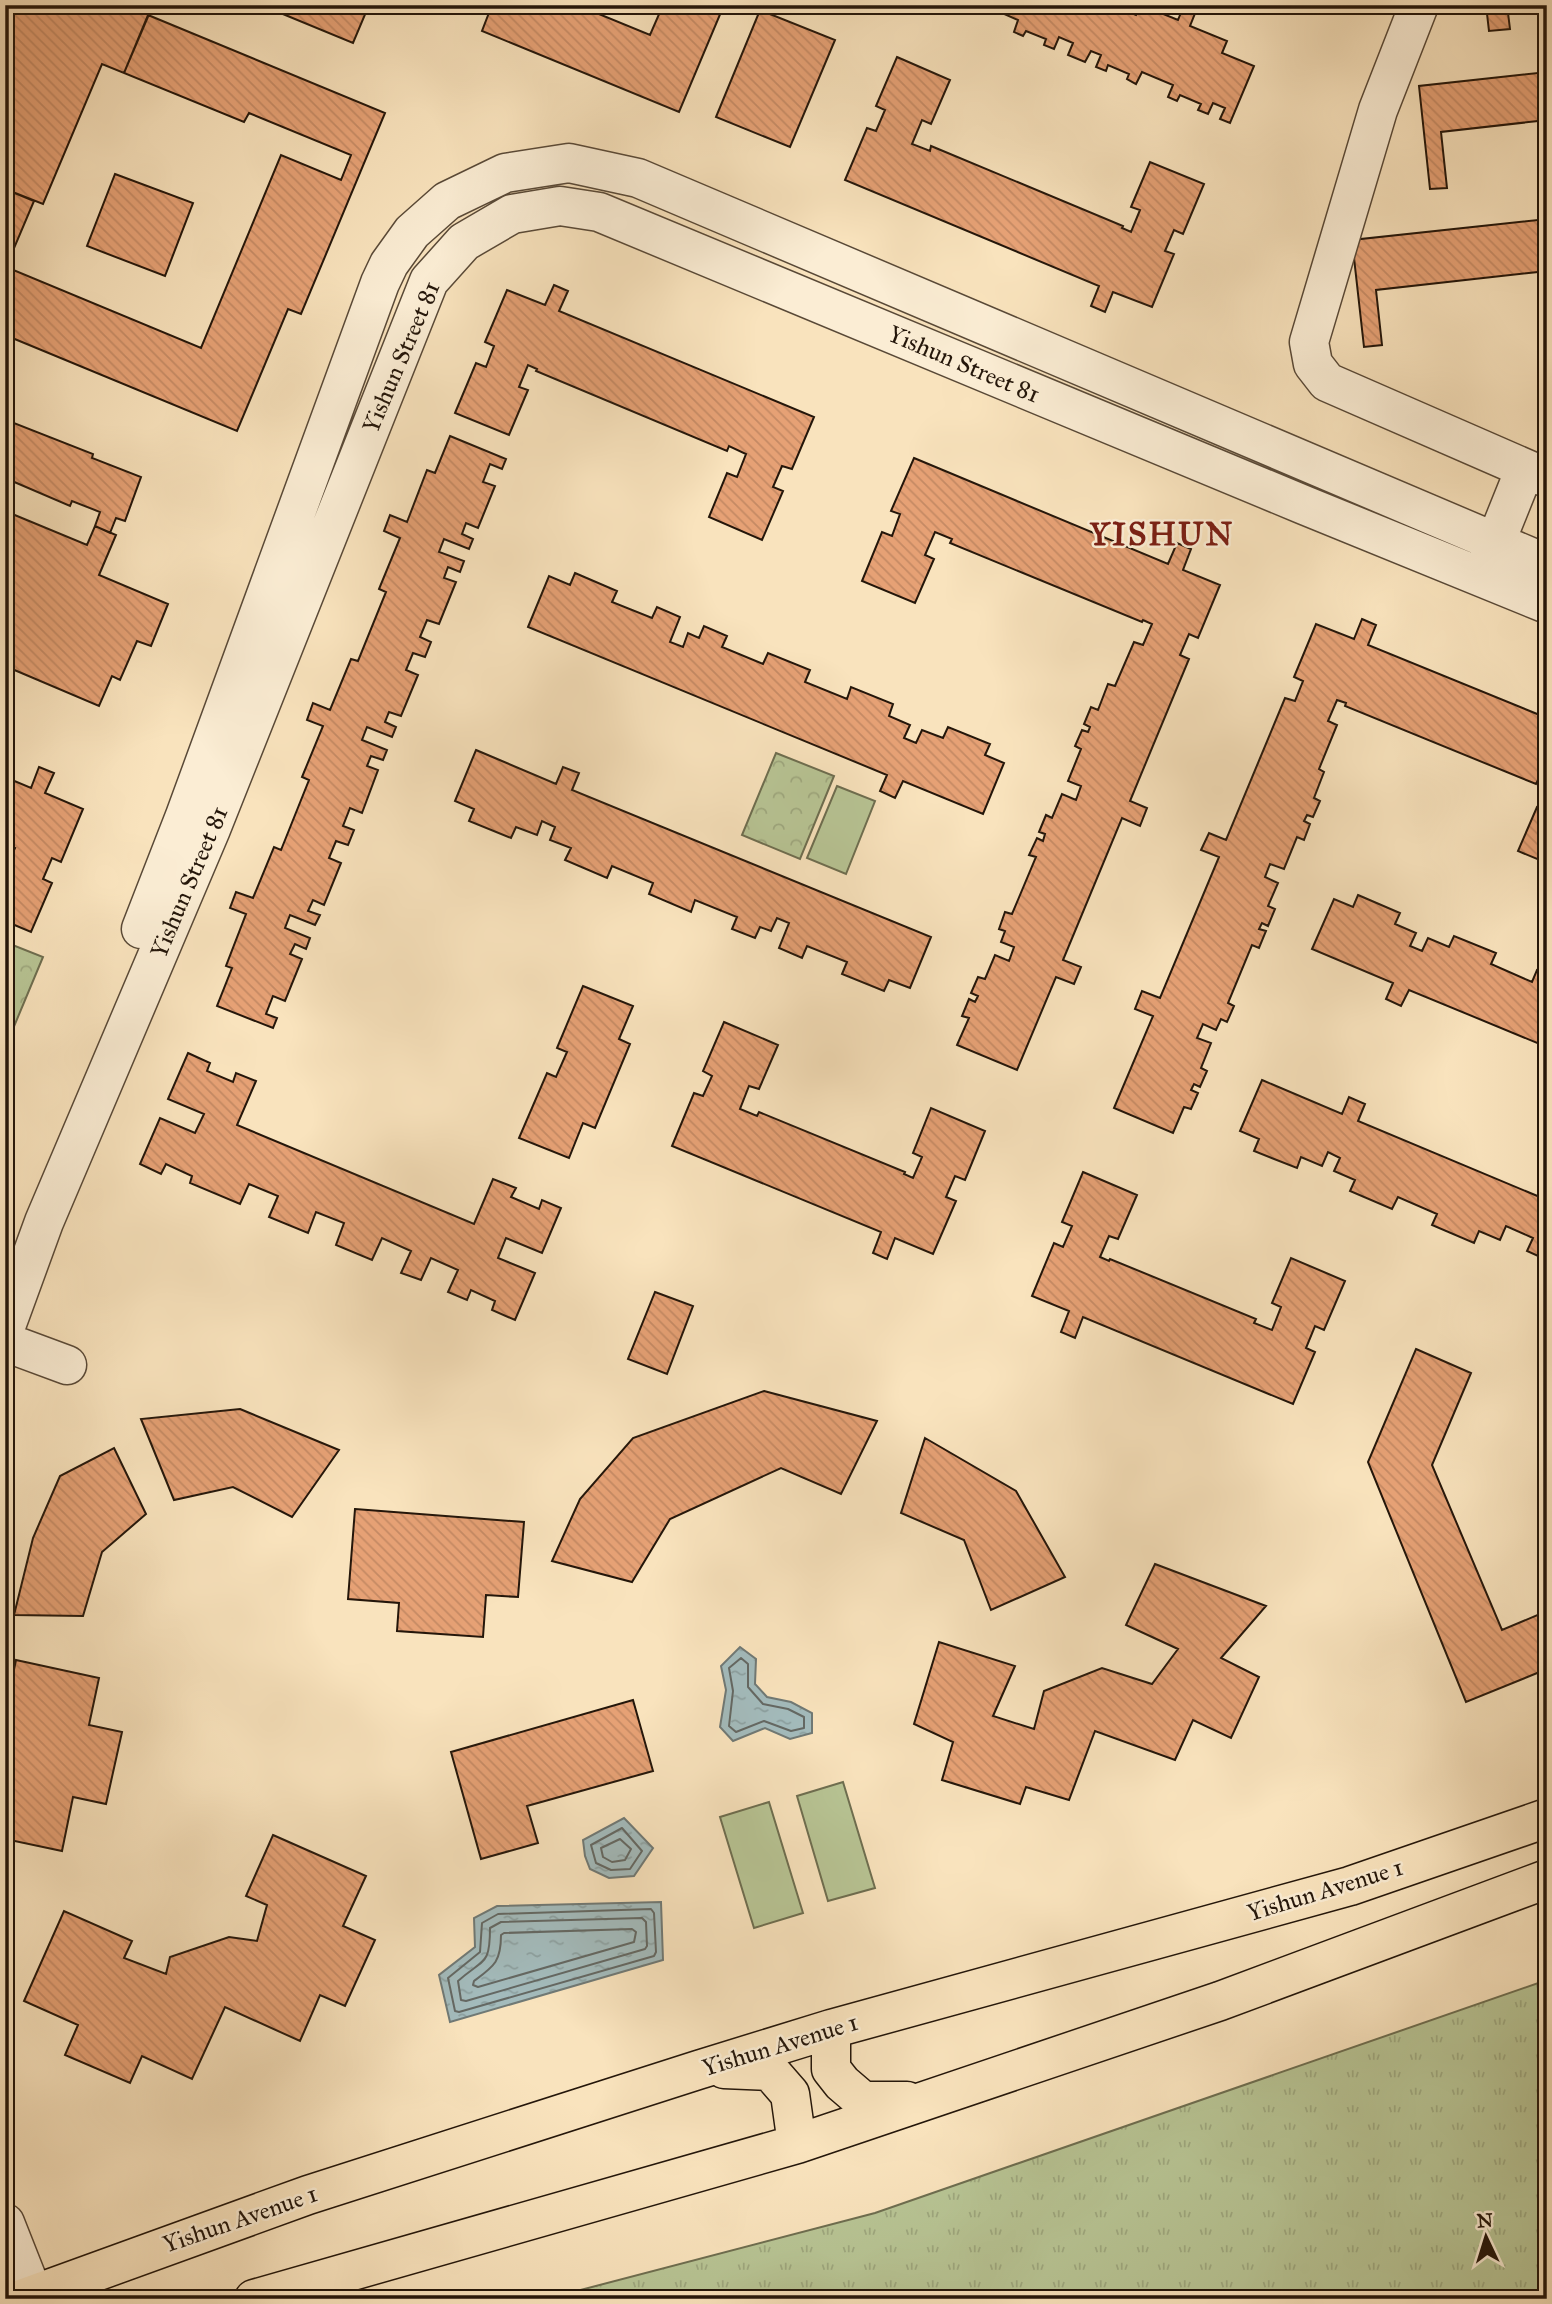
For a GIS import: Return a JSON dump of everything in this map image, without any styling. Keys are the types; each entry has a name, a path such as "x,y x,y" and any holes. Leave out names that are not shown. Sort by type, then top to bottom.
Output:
{"main road":[{"name":"Yishun Avenue 1","path":"30,2297 92,2271 308,2195 698,2070 831,2029 1350,1885 1547,1818"},
{"path":"254,2299 797,2144 1220,2001 1547,1879"},
{"path":"831,2029 831,2069 842,2083 863,2101 926,2100"},
{"path":"698,2070 747,2068 770,2071 790,2094 797,2144"}],"street":[{"path":"1419,5 1378,110 1309,342 1313,364 1328,382 1536,473 1495,542 1482,578"},
{"name":"Yishun Street 81","path":"292,576 380,283 389,264 412,232 447,201 505,173 569,163 638,178 1547,564"},
{"name":"Yishun Street 81","path":"9,1308 44,1222 54,1175 185,816 237,720 292,576 429,281 464,242 512,214 560,206 599,212 1547,604"},
{"path":"1139,436 1154,399"},
{"path":"1304,505 1319,468"},
{"name":"Yishun Street 81","path":"5,1257 54,1175"},
{"path":"5,1342 67,1365"},
{"path":"5,2223 30,2297"}],"green space":[{"path":"776,753 834,776 800,859 742,835"},
{"path":"837,786 875,801 846,874 807,858"},
{"path":"5,942 43,957 5,1048"},
{"path":"843,1782 875,1888 828,1901 797,1796"},
{"path":"769,1802 803,1913 754,1928 720,1817"},
{"path":"1547,1980 1547,2299 546,2299 875,2213"}],"water":[{"path":"740,1647 756,1659 755,1684 767,1697 791,1702 812,1713 812,1733 790,1739 765,1728 733,1741 720,1727 726,1690 721,1666"},
{"path":"624,1818 653,1848 634,1876 609,1878 590,1869 583,1840"},
{"path":"661,1902 663,1960 450,2022 439,1975 475,1947 474,1918 497,1906"}],"building":[{"path":"5,5 134,5 150,12 124,73 102,64 43,204 5,189"},
{"path":"261,5 369,5 353,43"},
{"path":"492,5 577,5 650,35 663,5 724,5 679,112 482,31"},
{"path":"984,5 1112,5 1136,15 1141,5 1178,20 1184,5 1196,5 1198,6 1190,26 1227,41 1222,53 1254,66 1230,123 1220,119 1225,108 1213,103 1208,114 1198,110 1201,104 1180,95 1177,101 1168,97 1173,85 1142,72 1136,84 1127,79 1129,74 1108,65 1106,71 1096,67 1101,55 1091,51 1085,62 1068,55 1073,43 1059,37 1054,49 1044,45 1046,39 1026,31 1023,36 1014,32 1018,20"},
{"path":"1486,5 1507,5 1510,29 1489,31"},
{"path":"760,10 835,40 790,147 716,117"},
{"path":"148,15 385,113 301,314 288,309 237,431 5,335 5,189 34,201 6,267 201,348 281,155 341,180 351,155 249,113 244,122 124,73"},
{"path":"897,57 950,80 931,124 922,120 912,144 930,151 931,146 1123,226 1122,228 1131,232 1140,210 1131,207 1150,162 1204,184 1183,234 1174,230 1165,251 1174,254 1152,307 1113,292 1105,312 1091,306 1099,286 845,180 867,128 876,131 885,110 876,106"},
{"path":"1547,72 1547,120 1441,132 1447,188 1430,189 1419,86"},
{"path":"115,174 193,203 165,276 87,246"},
{"path":"1547,219 1547,271 1376,290 1382,345 1364,347 1352,240"},
{"path":"554,285 568,291 559,311 814,417 792,469 782,466 773,487 783,491 762,540 709,517 727,473 737,477 746,454 729,446 727,451 536,371 537,369 528,365 519,387 528,390 509,435 455,413 476,363 486,367 494,346 485,342 507,290 545,305"},
{"path":"5,414 8,415 6,420 93,454 92,458 141,477 125,521 116,518 110,533 95,526 100,512 72,501 70,506 5,478"},
{"path":"450,436 506,459 502,469 490,464 483,482 495,486 478,528 466,523 462,534 473,539 469,549 444,539 439,552 464,561 460,572 448,567 444,578 456,582 439,624 427,620 420,637 431,642 425,657 413,653 406,670 418,675 401,716 389,712 385,722 396,727 392,737 367,727 362,740 387,750 383,760 371,756 367,766 378,770 362,813 350,808 343,826 354,830 348,845 336,841 329,858 341,863 324,905 313,900 308,911 320,915 315,925 290,915 285,928 310,938 306,949 295,944 290,954 302,959 285,1001 273,996 266,1014 277,1018 273,1028 217,1006 232,968 226,966 246,914 230,908 236,892 253,898 274,847 281,850 309,780 302,777 323,726 307,720 313,703 330,710 351,659 358,661 386,592 379,589 400,538 384,531 390,515 407,522 427,470 435,473"},
{"path":"914,458 1168,564 1177,543 1191,549 1183,570 1220,585 1198,638 1189,634 1180,655 1189,659 1130,801 1147,808 1140,826 1122,818 1063,960 1081,967 1074,984 1056,977 1017,1070 957,1045 969,1018 962,1016 969,999 975,1002 978,996 971,993 978,977 985,979 995,955 1009,961 1014,947 1001,942 1005,931 999,929 1005,912 1012,914 1036,857 1029,855 1037,838 1043,841 1045,834 1039,832 1046,815 1052,818 1062,794 1076,800 1081,786 1068,781 1081,749 1075,746 1082,730 1088,732 1090,727 1084,724 1091,707 1098,710 1108,684 1115,686 1134,642 1143,645 1152,624 950,543 952,539 935,532 925,555 934,559 915,603 862,581 882,532 892,536 900,514 891,511"},
{"path":"5,511 87,545 95,526 116,535 99,575 168,604 151,646 137,641 120,680 112,676 99,706 5,666"},
{"path":"575,573 617,591 612,602 652,618 657,607 680,617 670,642 683,647 688,633 699,638 704,626 727,636 722,647 763,664 768,653 810,670 805,682 847,699 851,687 893,704 889,716 910,725 904,738 916,743 922,730 943,738 948,727 990,744 985,755 1004,763 983,814 903,781 895,798 880,791 887,775 528,627 549,576 570,585"},
{"path":"1362,619 1376,625 1368,645 1547,718 1547,783 1538,780 1536,784 1345,706 1346,703 1337,700 1328,721 1337,725 1319,769 1324,772 1314,798 1320,801 1313,817 1307,815 1304,821 1310,824 1304,840 1297,837 1284,869 1270,864 1265,877 1278,883 1268,906 1275,909 1268,926 1262,923 1259,929 1266,931 1259,948 1252,945 1228,1003 1234,1006 1227,1022 1221,1019 1216,1030 1203,1024 1197,1038 1211,1043 1201,1068 1207,1071 1200,1087 1194,1084 1191,1090 1198,1093 1191,1109 1184,1107 1173,1133 1114,1108 1153,1016 1135,1009 1142,991 1160,998 1219,857 1201,850 1209,833 1226,840 1285,698 1295,701 1303,681 1294,677 1316,624 1354,639"},
{"path":"476,750 556,784 563,767 579,773 572,790 931,937 910,988 889,980 884,991 842,974 847,962 807,946 802,958 779,948 789,923 777,918 771,931 760,927 755,938 732,929 737,917 695,900 691,912 649,894 653,883 612,866 607,878 565,860 571,848 550,840 555,827 542,821 537,835 516,827 511,838 469,821 474,809 455,801"},
{"path":"39,767 54,773 45,793 83,809 61,862 52,858 43,879 52,883 31,932 5,921 5,869 15,848 5,844 5,777 31,788"},
{"path":"1537,807 1547,808 1547,863 1518,851"},
{"path":"1358,895 1400,913 1395,924 1416,933 1410,946 1422,951 1428,938 1449,947 1454,936 1496,953 1491,964 1532,982 1537,970 1547,974 1547,1047 1409,990 1401,1006 1386,999 1393,983 1312,949 1334,899 1353,907"},
{"path":"583,986 633,1006 619,1039 630,1044 595,1128 583,1123 569,1158 519,1138 547,1073 556,1077 567,1052 557,1048"},
{"path":"724,1022 778,1045 759,1089 749,1086 740,1109 757,1116 759,1112 905,1172 904,1174 913,1178 922,1157 913,1153 931,1108 985,1131 965,1180 955,1176 946,1197 956,1201 933,1254 895,1238 887,1259 873,1253 881,1232 672,1146 694,1093 703,1096 712,1076 703,1071"},
{"path":"188,1053 210,1063 207,1071 233,1082 236,1073 256,1081 237,1125 474,1224 493,1179 516,1188 511,1197 539,1209 542,1200 561,1208 542,1253 506,1238 498,1258 535,1273 515,1320 492,1310 495,1301 471,1290 467,1300 448,1292 458,1270 431,1258 421,1280 401,1273 411,1251 382,1238 372,1260 336,1245 344,1223 316,1212 308,1233 269,1217 278,1196 249,1184 240,1204 190,1183 192,1176 166,1164 161,1174 140,1164 160,1118 195,1133 204,1114 168,1099"},
{"path":"1262,1080 1342,1114 1349,1097 1365,1104 1358,1121 1547,1200 1547,1260 1527,1251 1533,1238 1506,1226 1500,1240 1479,1231 1474,1243 1432,1225 1437,1214 1398,1197 1392,1209 1350,1191 1355,1180 1334,1171 1340,1158 1328,1152 1322,1166 1301,1157 1297,1168 1254,1151 1259,1139 1240,1131"},
{"path":"1083,1172 1137,1195 1118,1239 1109,1236 1100,1257 1256,1319 1254,1323 1272,1330 1281,1307 1272,1303 1291,1258 1345,1281 1324,1330 1315,1326 1306,1348 1315,1352 1293,1404 1083,1317 1075,1338 1061,1332 1069,1311 1032,1296 1054,1243 1063,1247 1072,1226 1062,1222"},
{"path":"655,1292 693,1306 667,1374 628,1359"},
{"path":"1416,1349 1471,1373 1432,1465 1502,1630 1547,1611 1547,1669 1466,1702 1368,1462"},
{"path":"764,1391 877,1421 841,1494 781,1468 670,1519 632,1582 552,1561 580,1499 633,1438"},
{"path":"240,1409 339,1450 292,1517 233,1487 174,1500 141,1419"},
{"path":"925,1438 1016,1491 1065,1577 991,1610 964,1540 901,1513"},
{"path":"114,1448 146,1514 102,1552 83,1616 14,1615 33,1538 60,1476"},
{"path":"355,1509 524,1522 518,1597 486,1595 483,1637 397,1631 399,1603 348,1599"},
{"path":"1155,1564 1266,1606 1221,1658 1259,1677 1231,1738 1193,1720 1175,1760 1095,1731 1069,1800 1026,1787 1020,1804 942,1780 953,1742 914,1724 939,1642 1015,1666 993,1716 1034,1729 1044,1691 1102,1668 1152,1684 1178,1649 1126,1625"},
{"path":"16,1660 99,1678 89,1725 122,1732 106,1804 73,1797 62,1851 5,1839 5,1712"},
{"path":"633,1700 653,1771 527,1806 538,1843 481,1859 451,1752"},
{"path":"273,1835 366,1876 343,1926 375,1940 345,2006 320,1995 300,2041 225,2007 192,2079 142,2056 130,2083 65,2055 78,2025 24,2001 64,1911 132,1941 124,1958 166,1974 170,1957 229,1937 257,1941 267,1905 246,1896"}],"district":[{"name":"YISHUN","path":"1162,534"}]}
